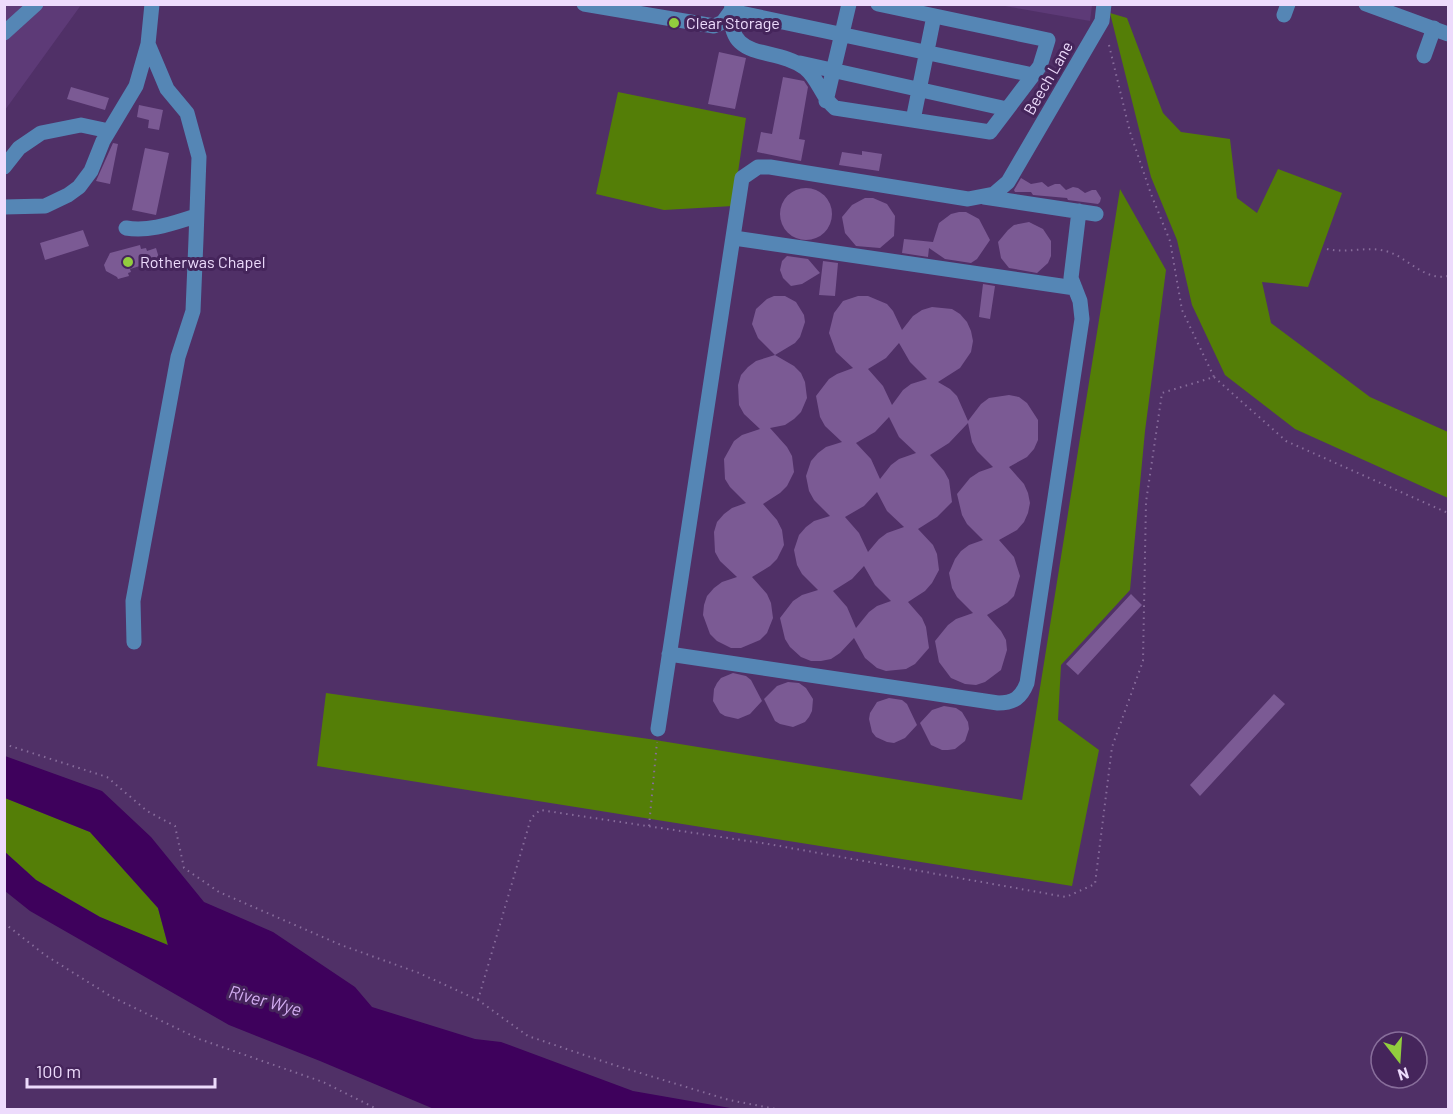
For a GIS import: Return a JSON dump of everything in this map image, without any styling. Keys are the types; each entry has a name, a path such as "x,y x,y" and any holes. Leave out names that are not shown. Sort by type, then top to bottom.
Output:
{"street":[{"path":"4,33 36,4"},
{"path":"4,207 45,206 80,187 91,171 109,131 136,86 148,44 152,4"},
{"path":"584,4 714,26 723,22 731,8"},
{"path":"826,101 849,4"},
{"path":"790,60 815,78 826,101 836,108 990,132 1040,66 1048,40 878,4"},
{"name":"Beech Lane","path":"984,197 994,194 1008,182 1102,21 1104,4"},
{"path":"1366,4 1408,11 1441,31 1424,56"},
{"path":"731,8 1033,75"},
{"path":"731,8 731,23 735,37 741,45 754,52 1007,109"},
{"path":"913,120 934,16"},
{"path":"134,642 133,601 137,578 178,357 193,311 199,157 187,113 167,89 148,44"},
{"path":"136,86 151,84 167,89"},
{"path":"4,167 19,148 41,133 81,126 109,131"},
{"path":"658,729 742,178 758,166 770,167 968,199 984,197 1096,214"},
{"path":"669,654 998,703 1008,703 1021,696 1027,683 1082,319 1080,301 1071,278 1079,211"},
{"path":"126,228 134,230 157,227 196,216"},
{"path":"734,238 1074,288"}],"path":[{"path":"1102,21 1119,81 1130,132 1170,241 1182,310 1214,377 1286,441 1449,513"},
{"path":"1327,249 1338,252 1385,250 1431,276 1449,276"},
{"path":"477,1000 531,818 540,810 779,846 1066,897 1095,884 1112,747 1143,661 1146,502 1162,393 1214,377"},
{"path":"649,826 658,729"},
{"path":"4,744 106,777 147,811 175,826 184,868 219,892 340,945 419,973 477,1000 528,1036 729,1100 781,1110"},
{"path":"4,923 45,956 112,997 199,1039 322,1082 379,1110"}],"shaded area":[{"path":"5,5 81,5 5,110"},
{"path":"999,5 1092,5 1090,21"}],"green space":[{"path":"1110,13 1127,18 1163,113 1181,132 1230,139 1237,198 1257,213 1278,169 1342,193 1308,287 1262,282 1271,323 1370,397 1448,432 1448,498 1295,429 1225,375 1192,305 1177,240 1151,177"},
{"path":"618,92 746,118 733,206 664,210 596,194"},
{"path":"1120,189 1166,270 1145,431 1130,590 1061,665 1058,720 1099,750 1072,886 317,766 326,693 649,739 1022,800"},
{"path":"5,798 90,832 158,908 168,946 100,917 36,880 5,852"}],"water":[{"name":"River Wye","path":"5,756 102,791 151,837 204,902 273,932 355,987 372,1007 475,1039 501,1042 633,1091 736,1109 434,1109 229,1025 30,911 5,891 5,852 36,880 100,917 168,945 158,908 90,832 5,798"}],"building":[{"path":"719,52 746,58 735,109 708,104"},
{"path":"783,77 804,81 808,87 799,139 805,140 801,161 757,152 761,132 772,134"},
{"path":"71,87 109,98 105,110 67,99"},
{"path":"139,105 163,110 159,130 148,128 149,120 137,117"},
{"path":"113,143 118,144 110,184 96,181"},
{"path":"145,148 169,153 156,215 132,210"},
{"path":"862,151 882,154 879,171 839,165 842,152 862,155"},
{"path":"1021,178 1031,184 1042,182 1048,187 1060,184 1066,190 1073,187 1085,193 1096,190 1101,198 1100,202 1098,204 1033,195 1031,192 1015,192"},
{"path":"806,188 820,192 828,200 832,214 828,228 820,236 806,240 792,236 784,228 780,214 784,200 792,192"},
{"path":"865,198 873,198 887,204 895,216 894,236 880,248 856,246 845,233 842,217 852,205"},
{"path":"966,212 979,219 990,240 977,259 971,263 945,259 929,248 928,257 902,253 904,239 933,242 939,223 951,214"},
{"path":"1029,222 1043,229 1051,241 1051,256 1048,263 1037,273 1009,268 1001,258 998,242 1014,225"},
{"path":"83,230 89,246 45,260 40,243"},
{"name":"Rotherwas Chapel","path":"140,245 141,249 146,248 147,251 156,248 159,258 130,269 129,276 118,279 106,271 104,265 110,253"},
{"path":"787,256 808,259 820,273 802,284 791,286 783,278 780,270 782,261"},
{"path":"823,261 838,263 835,296 819,295"},
{"path":"983,284 995,286 990,319 979,317"},
{"path":"774,296 785,296 796,302 804,315 805,322 800,337 795,343 775,355 758,338 752,324 756,309"},
{"path":"858,296 868,296 887,304 902,330 913,316 922,310 932,307 952,309 967,322 971,331 973,341 971,352 960,368 938,382 957,396 968,421 981,404 989,398 1009,395 1019,397 1027,403 1038,420 1038,440 1034,449 1027,457 1009,467 1024,484 1030,503 1024,522 1017,530 999,540 1014,557 1020,576 1014,596 987,615 1001,631 1006,640 1007,650 1001,670 985,682 976,685 965,684 951,678 939,662 935,641 956,619 973,613 957,597 952,588 949,573 961,551 983,540 967,524 962,515 957,494 970,478 993,467 977,451 972,442 968,423 949,443 930,455 949,480 952,502 937,517 918,529 933,545 939,570 925,591 908,602 922,618 926,627 929,648 915,664 906,669 886,671 877,668 865,658 854,638 840,653 831,659 821,661 811,661 801,657 785,639 780,618 793,601 802,595 818,590 802,574 797,565 794,550 799,535 806,527 814,521 830,516 814,500 809,491 806,476 811,461 818,453 826,447 842,442 825,426 820,417 816,396 829,379 853,368 836,352 829,333 834,313 843,301","holes":["899,343 910,362 927,379 911,384 903,390 892,405 883,386 868,369 886,358","889,417 899,437 916,453 899,459 880,479 871,459 856,443 875,432","877,492 887,511 904,527 887,533 868,552 859,533 845,517 864,506","864,566 875,585 891,601 869,612 856,628 847,607 833,591 852,579"]},
{"path":"775,355 801,373 807,398 801,412 794,419 785,425 770,428 792,456 794,472 787,486 763,504 777,520 782,530 784,545 777,559 770,566 752,577 767,594 773,618 767,633 760,640 741,648 731,648 717,641 710,634 703,615 707,596 714,588 722,582 737,577 720,561 715,552 714,532 717,522 732,508 746,503 725,479 724,459 734,441 742,435 760,429 744,414 739,405 738,385 741,375 756,361"},
{"path":"1131,594 1142,605 1078,675 1066,664"},
{"path":"733,673 746,676 751,680 762,701 750,714 738,719 720,713 713,701 717,683 721,678"},
{"path":"788,682 799,683 806,688 813,699 809,717 805,722 793,727 775,721 764,699 777,686"},
{"path":"1274,694 1285,704 1200,796 1190,785"},
{"path":"889,698 902,700 907,704 917,725 905,738 894,743 876,737 872,732 869,719 877,702"},
{"path":"944,706 956,708 962,712 968,722 969,729 965,741 955,749 942,750 931,745 920,723 932,710"}],"place":[{"name":"Clear Storage","path":"674,23"},
{"name":"Rotherwas Chapel","path":"128,262"}]}
